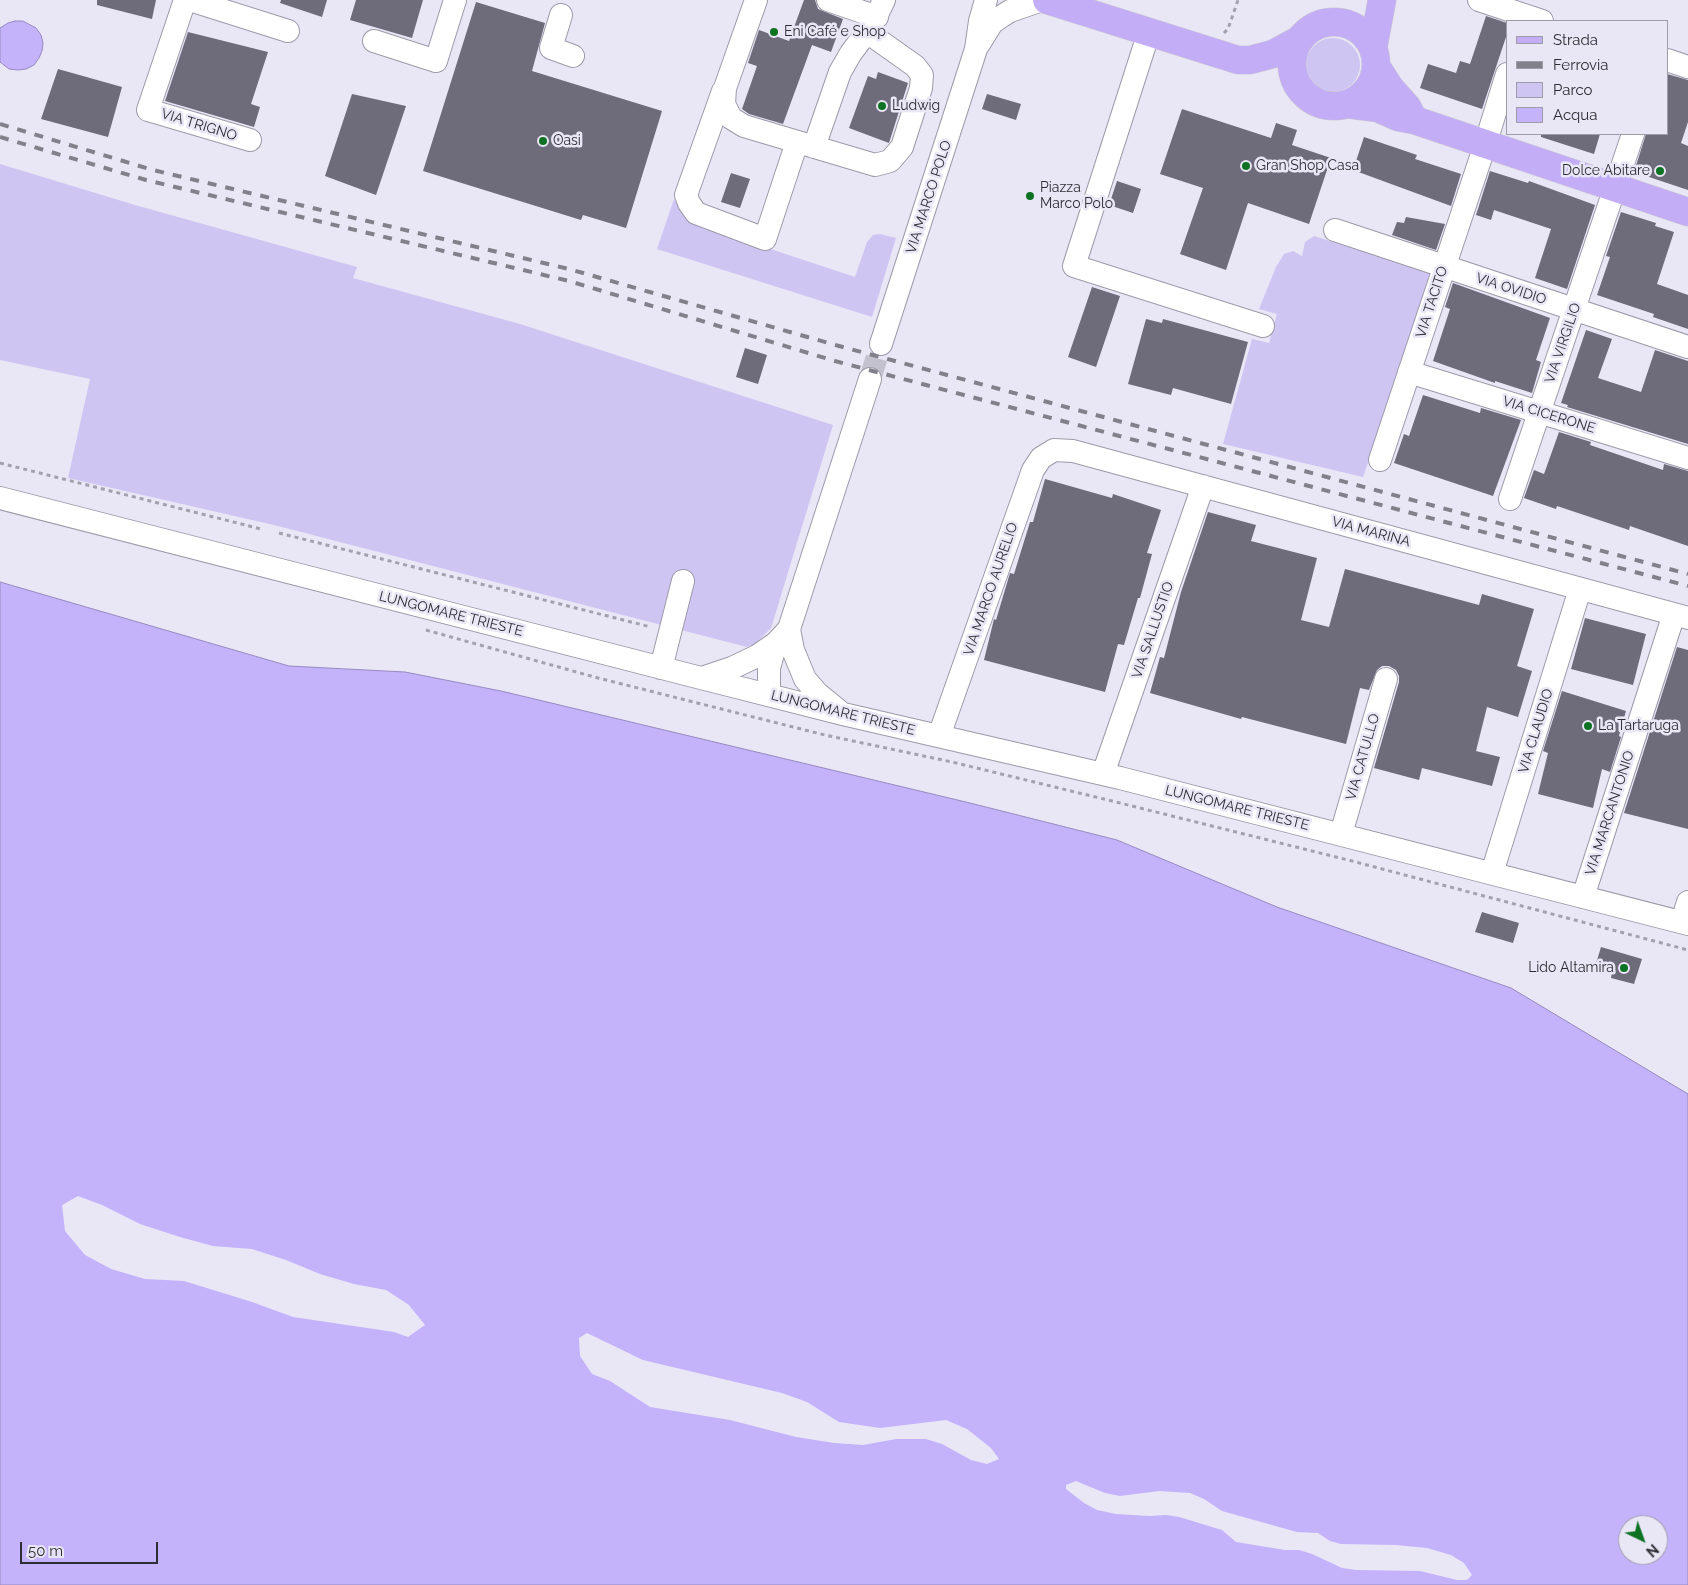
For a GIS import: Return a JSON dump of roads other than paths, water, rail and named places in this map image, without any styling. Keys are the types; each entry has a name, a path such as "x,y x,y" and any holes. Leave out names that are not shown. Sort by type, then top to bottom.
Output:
{"main road":[{"path":"1047,0 1238,60 1250,60 1273,54 1299,40"},
{"path":"1336,22 1368,0"},
{"path":"1347,104 1368,90 1374,79 1382,0"},
{"path":"1414,120 1407,107 1390,88 1367,37 1358,29 1348,24 1325,23 1315,26 1299,40 1292,58 1292,68 1298,87 1315,102 1325,106 1347,104 1378,108 1398,117 1414,120 1688,212"},
{"path":"1238,60 1246,71 1276,78 1298,87"}],"street":[{"name":"VIA TRIGNO","path":"185,0 148,110 250,140"},
{"path":"190,0 288,31"},
{"path":"374,42 436,61 455,0"},
{"path":"756,0 686,195 688,203 696,213 765,239 805,145 840,72 876,16"},
{"path":"725,88 724,104 726,111 738,123 875,165 890,160 902,147 921,88 922,75 876,16 828,0"},
{"name":"VIA MARCO POLO","path":"976,49 992,23 1010,11 1042,0"},
{"path":"1479,0 1530,19"},
{"name":"VIA MARCO POLO","path":"881,344 976,49 981,7"},
{"path":"562,15 551,48 573,56"},
{"path":"1149,32 1074,266 1264,326"},
{"path":"1668,60 1688,68"},
{"name":"VIA TACITO","path":"1380,460 1506,77"},
{"name":"VIA VIRGILIO","path":"1510,499 1633,135"},
{"name":"VIA OVIDIO","path":"1335,230 1688,347"},
{"name":"VIA CICERONE","path":"1409,372 1688,458"},
{"path":"769,695 769,668 786,641 870,379"},
{"name":"VIA MARINA","path":"1054,450 1073,451 1681,616"},
{"name":"VIA MARCO AURELIO","path":"939,736 1033,470 1041,458 1054,450"},
{"name":"VIA SALLUSTIO","path":"1103,774 1203,486"},
{"name":"LUNGOMARE TRIESTE","path":"0,498 842,714 1103,774 1583,896 1686,916"},
{"path":"661,668 683,581"},
{"name":"VIA CLAUDIO","path":"1492,873 1580,589"},
{"name":"VIA MARCANTONIO","path":"1583,896 1681,616"},
{"path":"701,678 740,665 786,641"},
{"path":"786,641 811,686 842,714"},
{"name":"VIA CATULLO","path":"1341,834 1386,679"}],"water":[{"path":"15,21 23,21 36,28 41,35 43,43 39,58 34,65 26,69 9,69 0,62 0,28"},
{"path":"0,582 289,666 405,672 501,691 1117,840 1277,907 1511,988 1688,1094 1688,1585 0,1585"}],"tunnel":[{"path":"870,379 881,344"}],"railway":[{"path":"0,124 153,170 569,269 839,346 1688,574"},
{"path":"0,137 146,180 569,281 835,361 1688,586"}],"place":[{"name":"Eni Café e Shop","path":"774,32"},
{"name":"Ludwig","path":"882,106"},
{"name":"Oasi","path":"543,141"},
{"name":"Gran Shop Casa","path":"1246,166"},
{"name":"Dolce Abitare","path":"1660,171"},
{"name":"Piazza Marco Polo","path":"1030,196"},
{"name":"La Tartaruga","path":"1588,726"},
{"name":"Lido Altamira","path":"1624,968"}]}
